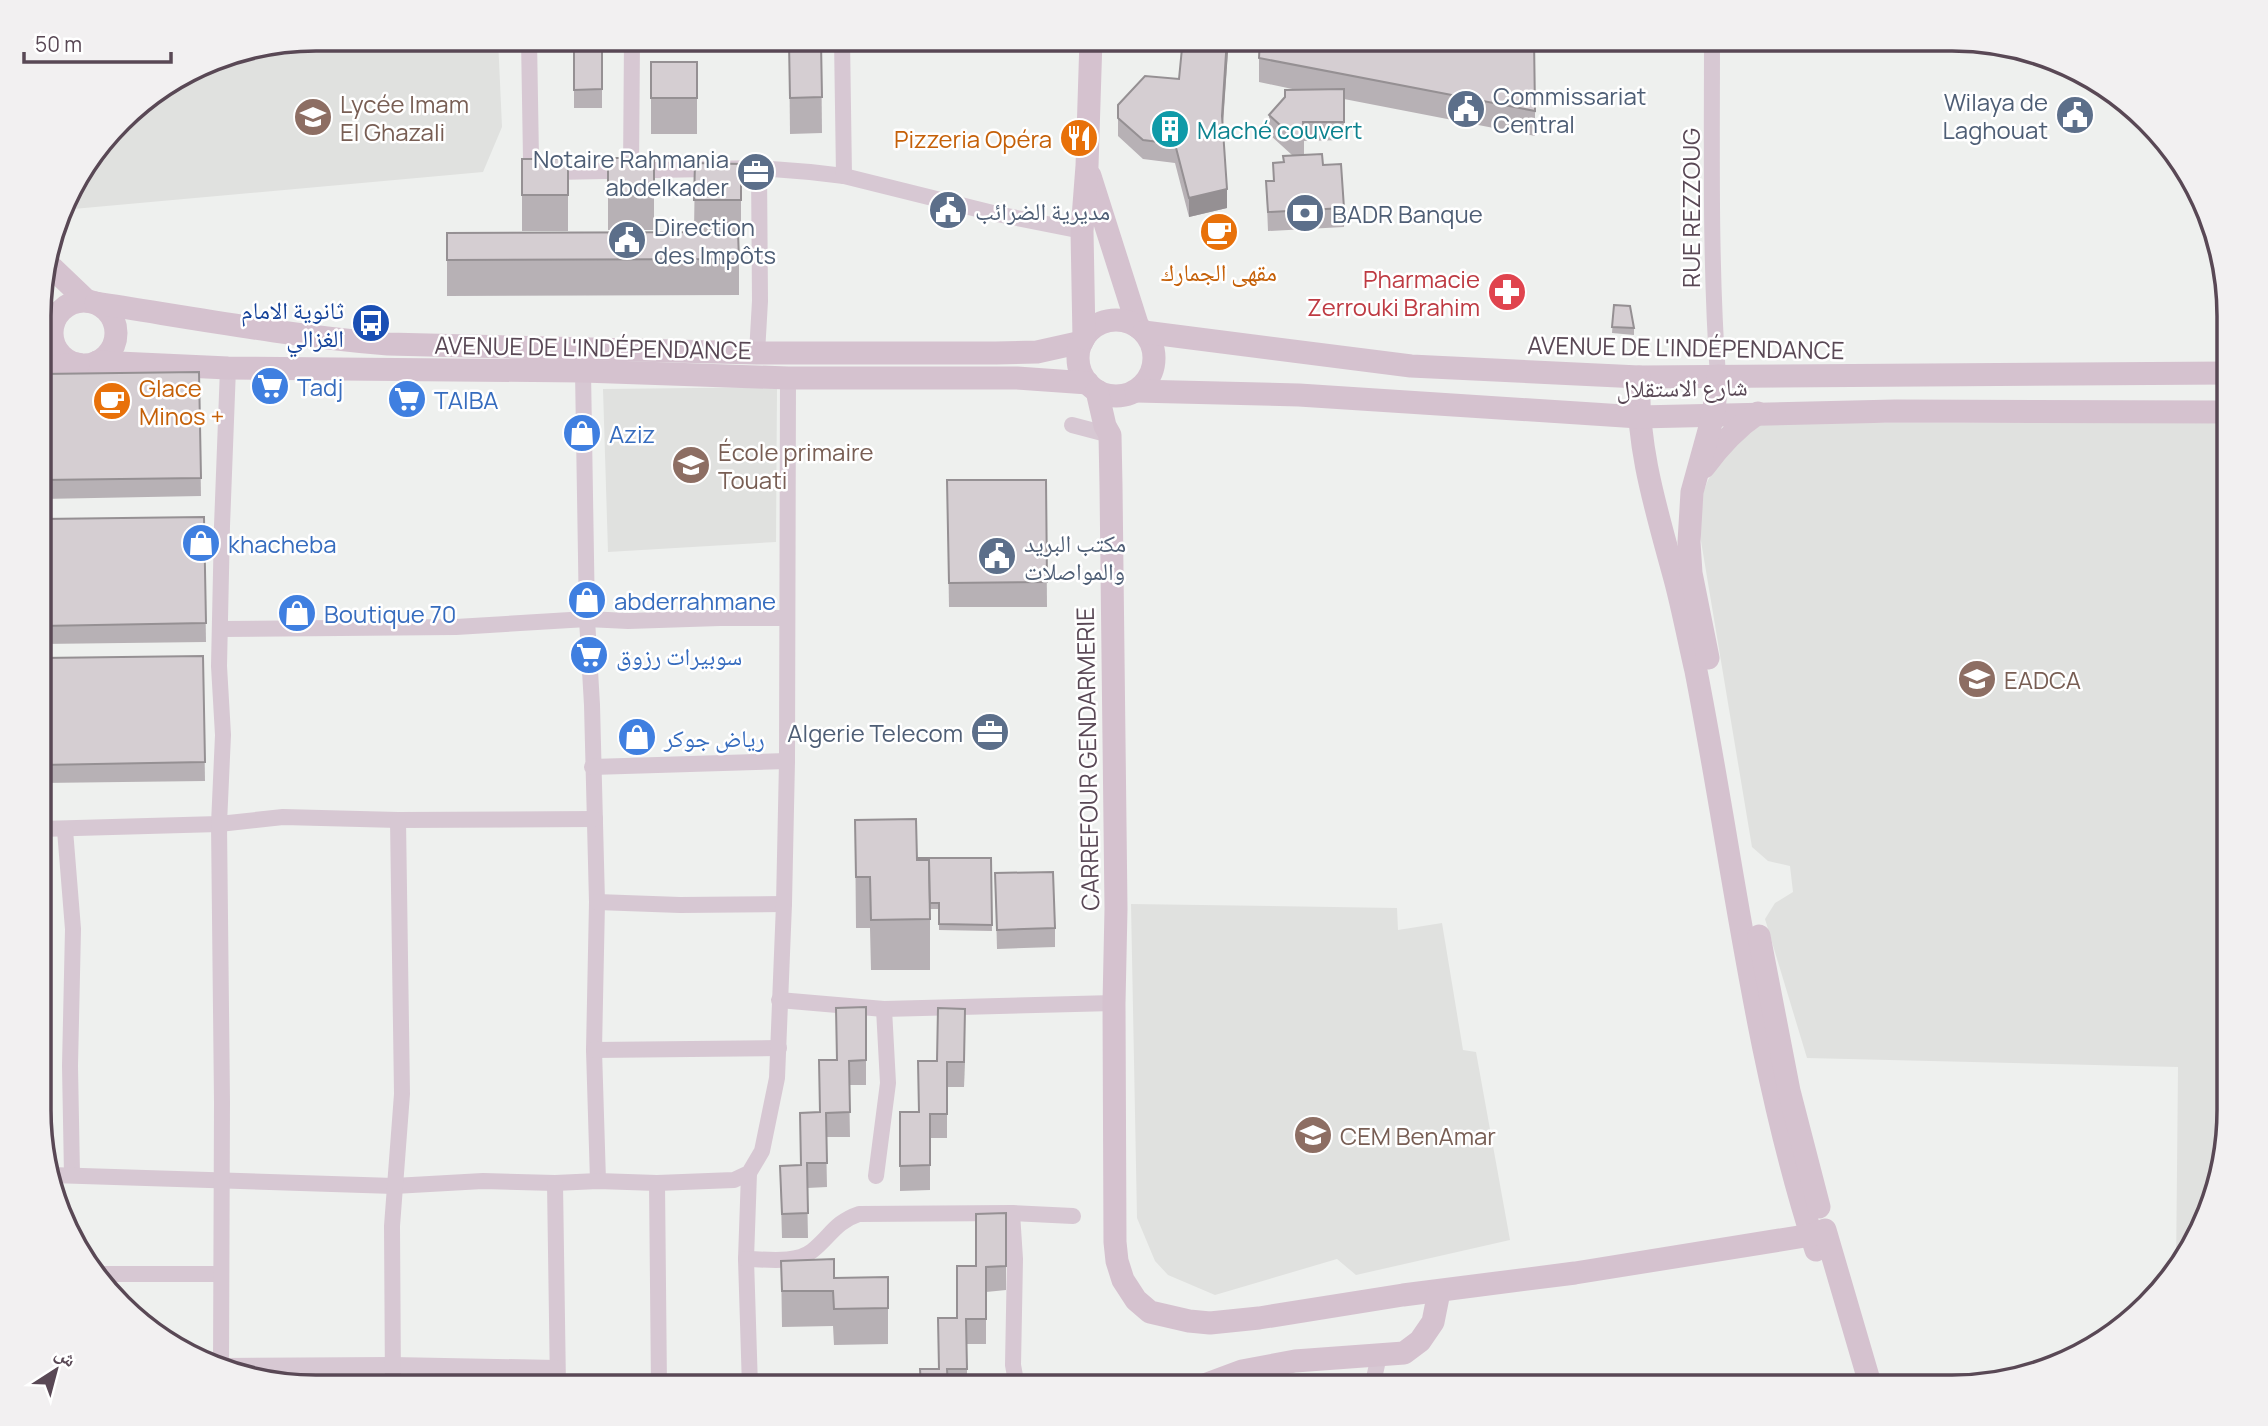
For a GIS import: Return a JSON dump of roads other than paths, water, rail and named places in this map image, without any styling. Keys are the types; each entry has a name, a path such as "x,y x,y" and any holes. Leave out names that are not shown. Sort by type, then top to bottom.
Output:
{"main road":[{"name":"CARREFOUR GENDARMERIE","path":"1091,51 1082,231 1083,340 1079,363 1082,374 1092,387 1110,435 1116,909 1115,1242 1123,1280 1136,1300 1150,1312 1210,1323 1575,1273 1818,1233"},
{"path":"1087,166 1141,330 1154,352 1154,363 1144,383 1118,408 1110,435"},
{"path":"51,332 61,354 87,363 106,356 113,348 116,327 105,309 92,302 55,270"},
{"path":"51,320 70,304 92,302"},
{"name":"AVENUE DE L'INDÉPENDANCE","path":"92,302 237,327 388,344 757,353 1037,352 1083,340"},
{"path":"1083,340 1092,329 1114,320 1126,321 1141,330"},
{"name":"AVENUE DE L'INDÉPENDANCE","path":"1141,330 1411,366 1639,377 2217,373"},
{"name":"AVENUE DE L'INDÉPENDANCE","path":"51,367 87,363 228,368 583,371 788,378 1017,378 1092,387"},
{"path":"2018,374 2020,411"},
{"path":"1895,375 1895,411"},
{"path":"1718,376 1713,416 1692,492 1689,541 1692,573 1779,1040 1818,1233 1855,1375"},
{"path":"1639,377 1639,417 1646,469 1696,672 1756,1010 1783,1138 1867,1375"},
{"path":"1092,387 1117,396 1132,392"},
{"name":"شارع الاستقلال","path":"1132,392 1299,395 1639,417 1895,411 2217,412"},
{"path":"1692,492 1719,446 1738,427 1758,413"},
{"path":"1231,1375 1282,1364 1404,1353 1420,1341 1433,1322 1439,1292"}],"street":[{"path":"529,51 531,159 540,168 554,172 759,168 844,176 997,214 1082,231"},
{"path":"631,170 632,51"},
{"path":"842,51 844,176"},
{"name":"RUE REZZOUG","path":"1712,51 1714,315 1718,376"},
{"path":"757,353 760,301 759,168"},
{"path":"221,1357 219,824 223,735 212,666 221,629 215,526 228,368"},
{"path":"583,371 587,619 597,902 594,1050 598,1181"},
{"path":"750,1375 746,1259 749,1173 762,1151 779,1048 787,761 788,378"},
{"path":"1072,425 1110,435"},
{"path":"221,629 456,627 587,619 628,621 786,618"},
{"path":"592,767 787,761"},
{"path":"51,829 219,824 283,817 398,820 594,819"},
{"path":"392,1375 394,1186 402,1094 398,820"},
{"path":"65,830 73,929 70,1066 72,1175"},
{"path":"597,902 680,905 784,904"},
{"path":"779,1000 884,1009 1114,1003"},
{"path":"876,1176 888,1083 884,1009"},
{"path":"594,1050 779,1048"},
{"path":"59,1175 394,1186 484,1181 657,1183 734,1180 749,1173"},
{"path":"555,1183 557,1375"},
{"path":"657,1183 659,1375"},
{"path":"746,1259 794,1258 805,1255 845,1218 859,1214 1012,1213 1073,1216"},
{"path":"1012,1213 1015,1259 1015,1375"},
{"path":"107,1274 221,1275"},
{"path":"1375,1375 1379,1356"},
{"path":"250,1367 392,1365 557,1368"}],"place":[{"name":"Commissariat Central","path":"1466,109"},
{"name":"Wilaya de Laghouat","path":"2075,115"},
{"name":"Lycée Imam El Ghazali","path":"313,117"},
{"name":"Maché couvert","path":"1170,129"},
{"name":"Pizzeria Opéra","path":"1079,138"},
{"name":"Notaire Rahmania abdelkader","path":"756,172"},
{"name":"مديرية الضرائب","path":"948,210"},
{"name":"BADR Banque","path":"1305,213"},
{"name":"مقهى الجمارك","path":"1219,232"},
{"name":"Direction des Impôts","path":"627,240"},
{"name":"Pharmacie Zerrouki Brahim","path":"1507,292"},
{"name":"ثانوية الامام الغزالي","path":"371,323"},
{"name":"Tadj","path":"270,386"},
{"name":"TAIBA","path":"407,399"},
{"name":"Glace Minos +","path":"112,401"},
{"name":"Aziz","path":"582,433"},
{"name":"École primaire Touati","path":"691,465"},
{"name":"khacheba","path":"201,543"},
{"name":"مكتب البريد والمواصلات","path":"997,556"},
{"name":"abderrahmane","path":"587,600"},
{"name":"Boutique 70","path":"297,613"},
{"name":"سوبيرات رزوق","path":"589,655"},
{"name":"EADCA","path":"1977,679"},
{"name":"Algerie Telecom","path":"990,732"},
{"name":"رياض جوكر","path":"637,737"},
{"name":"CEM BenAmar","path":"1313,1135"}]}
